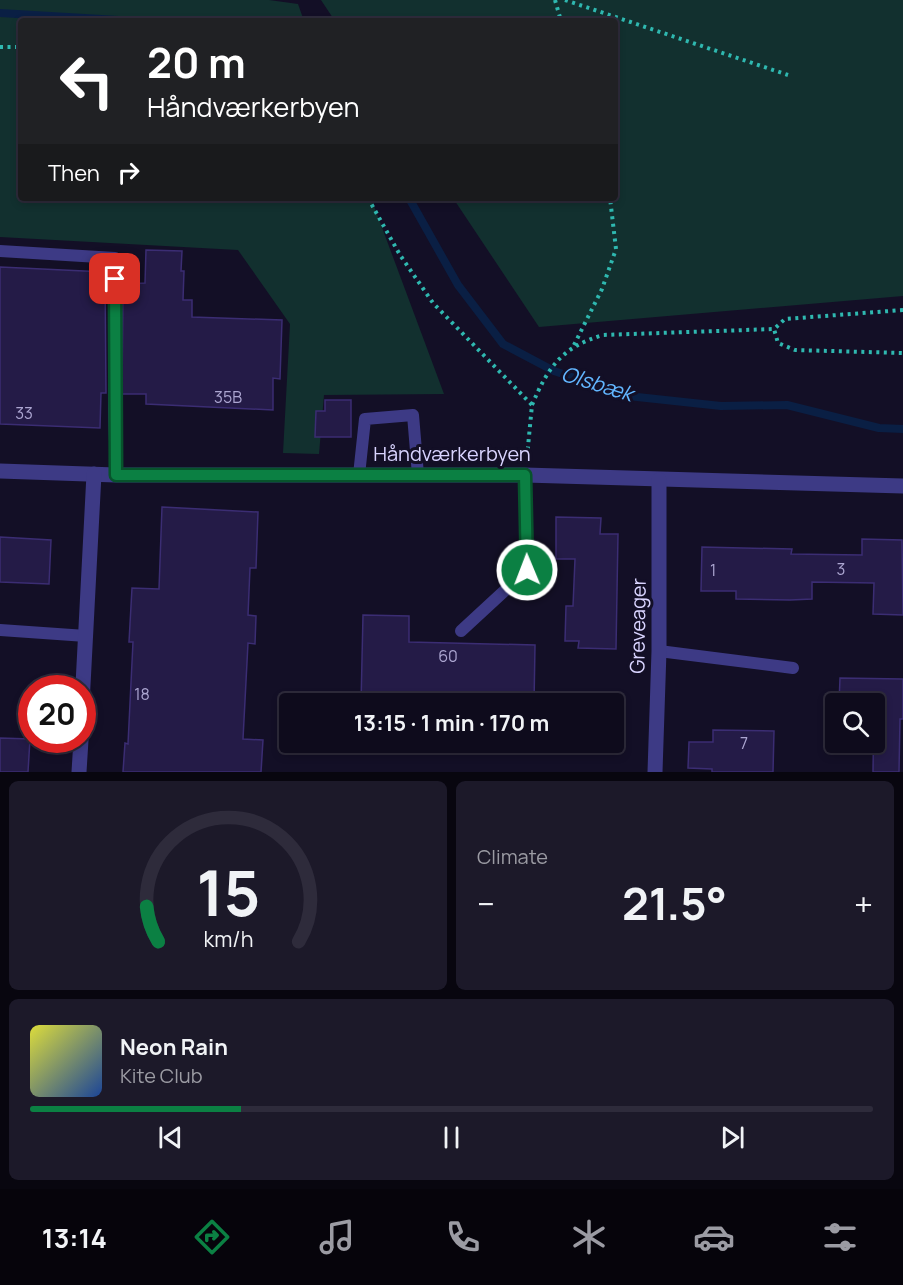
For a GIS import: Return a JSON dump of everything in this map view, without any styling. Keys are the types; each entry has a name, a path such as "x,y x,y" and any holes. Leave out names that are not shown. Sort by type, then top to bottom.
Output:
{"street":[{"name":"Håndværkerbyen","path":"0,471 116,475 525,475 903,486"},
{"path":"84,675 94,474"},
{"name":"Greveager","path":"655,772 659,651 659,480"},
{"path":"80,772 81,753"}],"lane":[{"path":"0,251 115,258 116,475"},
{"path":"359,475 365,419 413,415 418,475"},
{"path":"461,631 527,570 525,475"},
{"path":"0,630 86,636"},
{"path":"659,651 793,668"}],"path":[{"path":"555,0 560,18"},
{"path":"565,0 788,75"},
{"path":"0,47 18,47"},
{"path":"370,201 400,255 433,303 532,405"},
{"path":"525,475 532,405 542,380 574,346 602,289 616,249 610,201"},
{"path":"574,346 603,335 774,329 785,319 903,310"},
{"path":"774,329 778,343 795,350 903,353"}],"green space":[{"path":"0,0 269,0 298,4 303,18 18,18 18,201 372,201 444,394 324,395 319,454 283,453 290,324 238,250 0,237"},
{"path":"321,0 903,0 903,296 539,327 455,201 618,201 618,18 333,18"}],"building":[{"path":"146,250 182,251 183,300 192,300 192,317 282,320 280,379 273,378 273,410 146,404 146,394 122,394 123,284 145,283"},
{"path":"0,267 105,272 106,393 101,393 100,428 0,424"},
{"path":"325,400 351,400 351,437 315,437 316,411 325,411"},
{"path":"162,507 258,512 256,568 250,568 248,615 256,616 255,644 248,643 243,739 263,740 261,772 123,772 125,743 128,744 133,642 129,642 132,588 159,589"},
{"path":"556,517 601,518 600,534 618,534 616,649 578,648 579,641 565,641 566,606 573,606 575,559 556,559"},
{"path":"0,537 51,540 49,584 0,582"},
{"path":"862,539 902,540 903,615 873,614 874,583 812,582 812,599 736,599 736,591 701,591 702,547 792,549 791,554 862,555"},
{"path":"363,615 409,616 409,642 535,645 534,693 361,693"},
{"path":"840,678 903,679 899,772 873,772 873,753 885,753 885,693 839,693"},
{"path":"713,730 774,731 773,772 712,772 712,769 688,768 689,742 713,742"},
{"path":"0,738 18,739 18,753 29,753 28,772 0,772"}],"waterway":[{"name":"Olsbæk","path":"0,13 84,18"},
{"name":"Olsbæk","path":"411,201 458,285 503,344 554,371 628,396 721,406 787,405 879,428 903,429"}],"route":[{"path":"115,279 116,475 525,475 527,570"}]}
